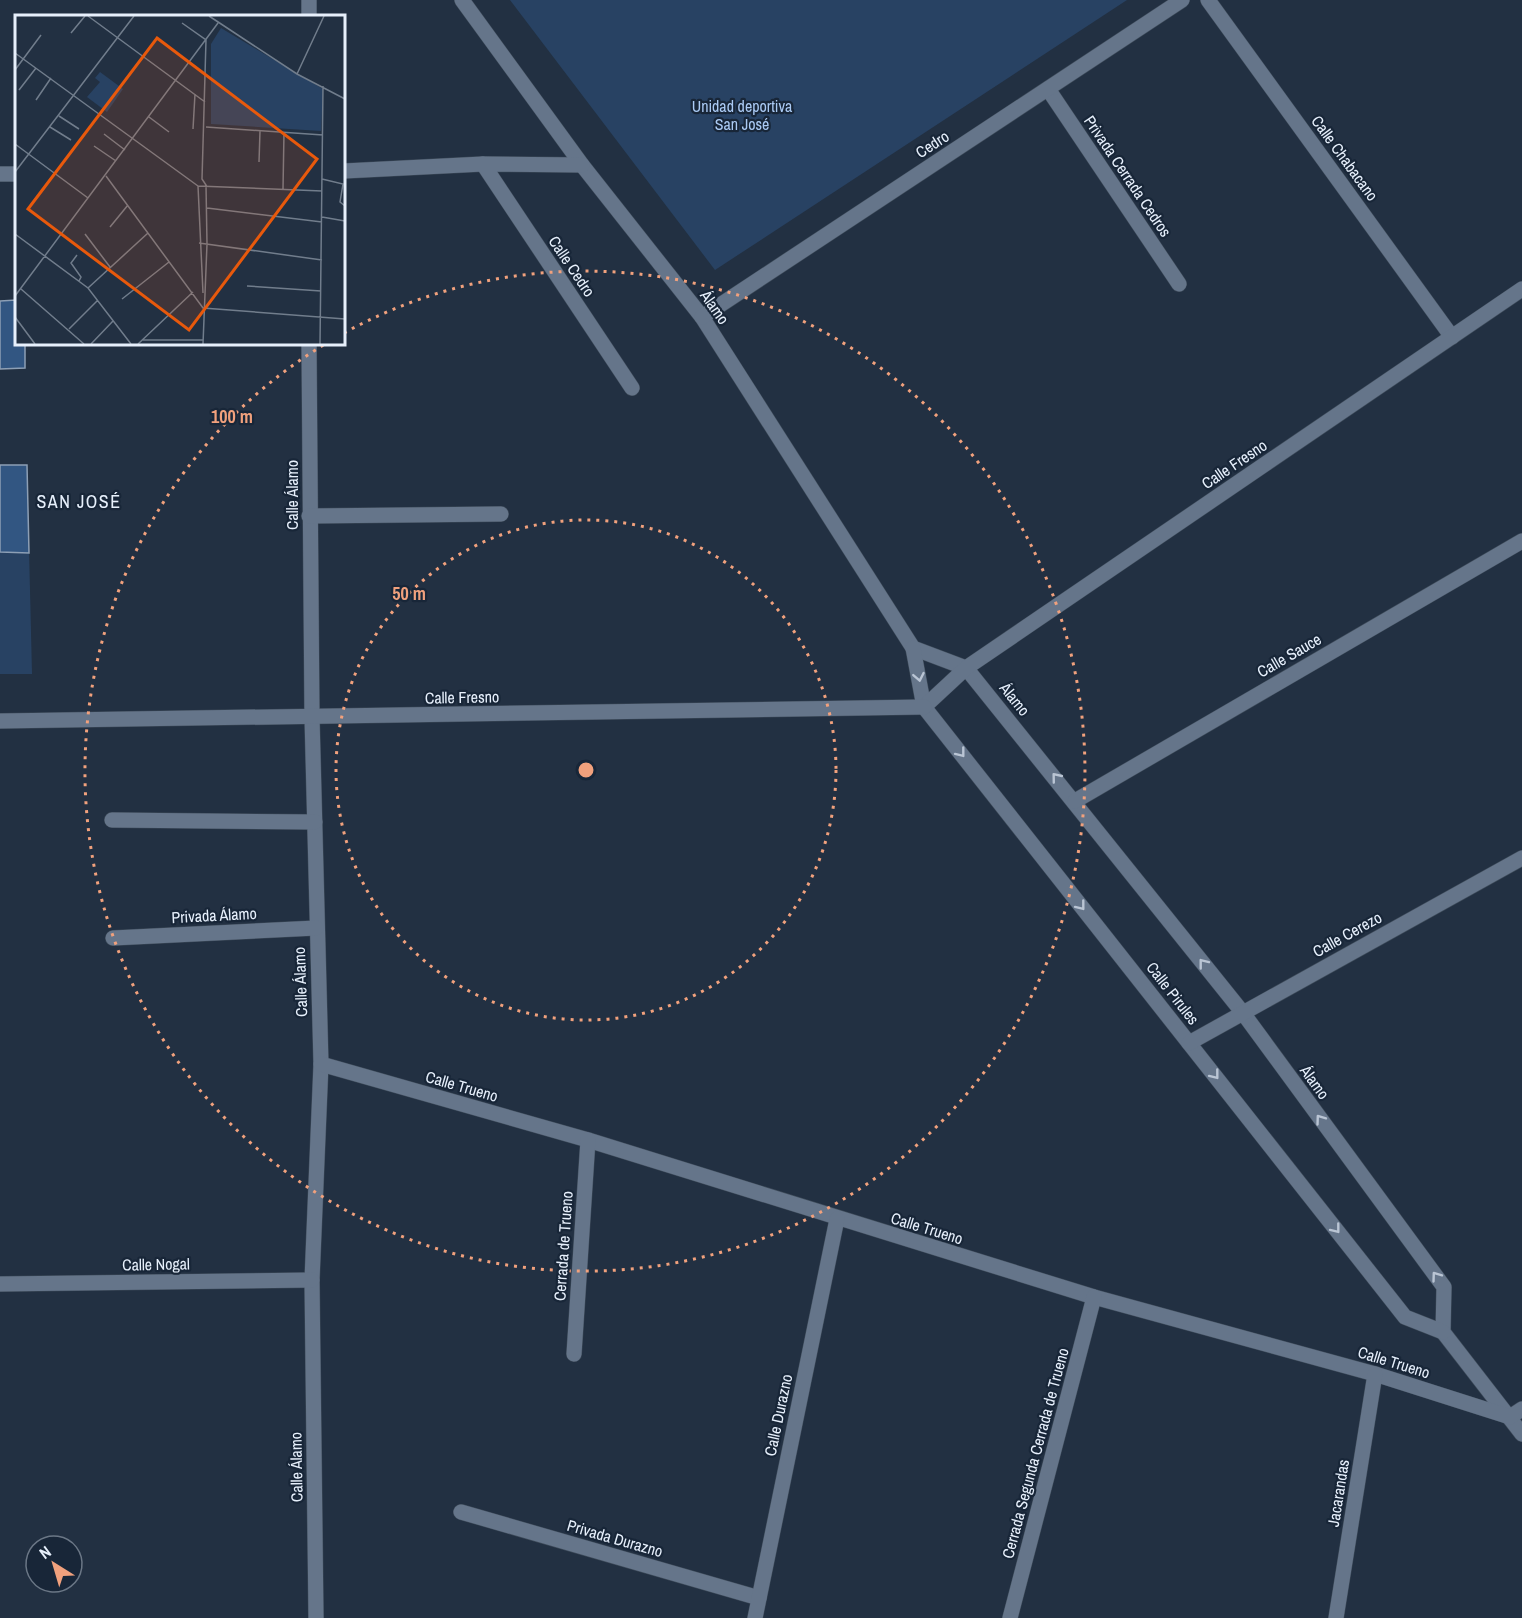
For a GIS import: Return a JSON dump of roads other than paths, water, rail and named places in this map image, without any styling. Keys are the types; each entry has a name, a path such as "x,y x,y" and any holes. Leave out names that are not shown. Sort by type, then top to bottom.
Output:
{"street":[{"name":"Álamo","path":"462,0 582,165 702,317 913,648 966,668 1243,1013 1444,1287 1443,1332"},
{"name":"Cedro","path":"702,317 1182,0"},
{"name":"Calle Chabacano","path":"1208,0 1452,337"},
{"name":"Privada Cerrada Cedros","path":"1048,89 1179,284"},
{"path":"345,171 483,164 582,165"},
{"name":"Calle Cedro","path":"483,164 632,388"},
{"name":"Calle Fresno","path":"0,721 924,707 966,668 1522,289"},
{"name":"Calle Álamo","path":"309,345 312,717 321,1064 312,1280 316,1618"},
{"path":"309,516 501,514"},
{"name":"Calle Sauce","path":"1075,801 1522,541"},
{"name":"Calle Pirules","path":"913,648 924,707 1405,1317 1443,1332"},
{"path":"112,820 315,822"},
{"name":"Calle Cerezo","path":"1189,1043 1522,858"},
{"name":"Privada Álamo","path":"113,938 316,928"},
{"name":"Calle Trueno","path":"321,1064 588,1140 1094,1297 1516,1413"},
{"name":"Cerrada de Trueno","path":"574,1354 588,1140"},
{"name":"Calle Durazno","path":"755,1618 837,1219"},
{"name":"Calle Nogal","path":"0,1284 312,1280"},
{"name":"Cerrada Segunda Cerrada de Trueno","path":"1010,1618 1094,1297"},
{"path":"1443,1332 1516,1413 1522,1434"},
{"name":"Jacarandas","path":"1336,1618 1376,1374"},
{"name":"Privada Durazno","path":"461,1512 759,1598"}],"district":[{"name":"SAN JOSÉ","path":"79,502"}],"park label":[{"name":"Unidad deportiva San José","path":"742,115"}]}
